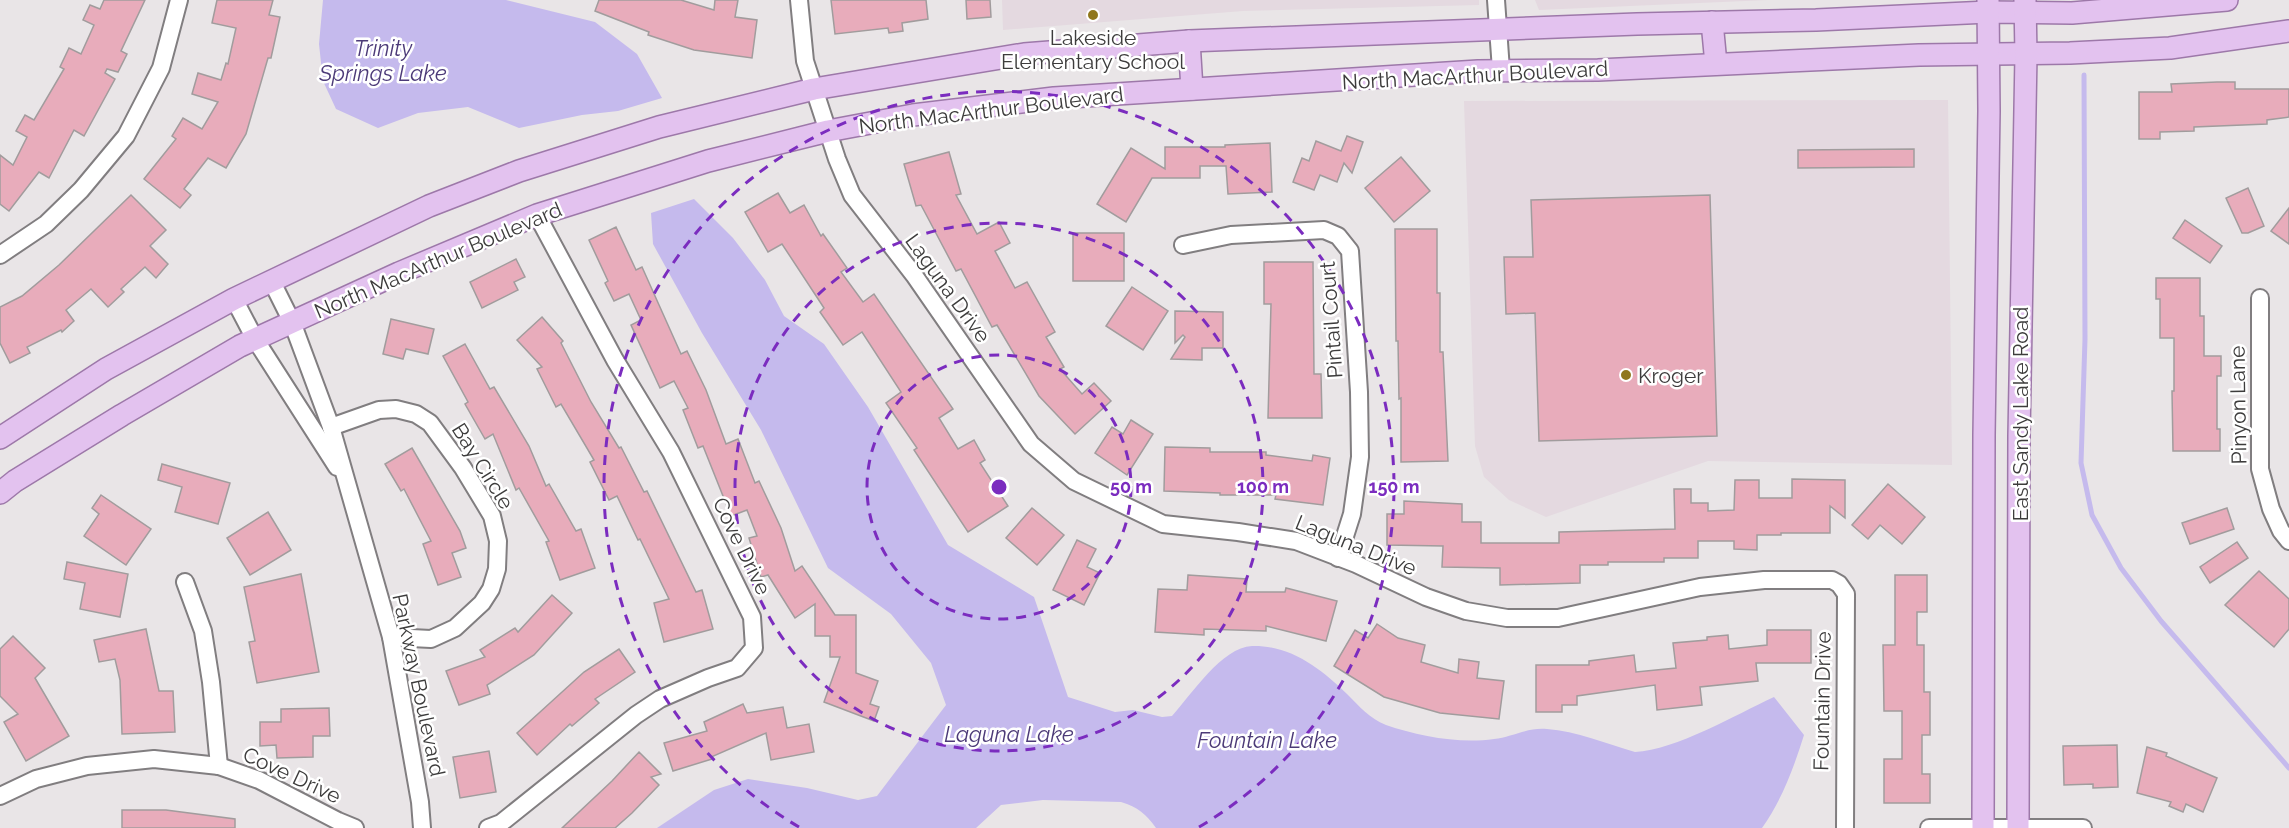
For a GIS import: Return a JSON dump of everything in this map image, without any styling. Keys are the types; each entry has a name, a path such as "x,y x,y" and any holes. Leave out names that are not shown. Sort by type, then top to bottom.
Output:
{"main road":[{"name":"North MacArthur Boulevard","path":"0,438 106,369 234,298 429,206 519,171 659,127 814,89 1024,54 1189,41 1816,20 1988,6 2025,6 2072,13 2227,0"},
{"name":"East Sandy Lake Road","path":"1983,828 1988,6"},
{"name":"East Sandy Lake Road","path":"2018,827 2019,436 2025,6"},
{"path":"1712,22 1716,64"},
{"name":"North MacArthur Boulevard","path":"0,493 15,481 122,415 255,339 399,273 537,214 708,161 828,131 914,115 1054,98 1501,70 1598,70 1919,55 2026,55 2170,48 2289,31"},
{"path":"1189,41 1192,89"},
{"path":"1984,435 2019,436"}],"street":[{"path":"0,255 46,224 81,190 126,136 162,68 179,0"},
{"name":"Laguna Drive","path":"799,0 805,61 852,195 914,275 1031,444 1074,481 1163,524 1296,541 1426,597 1466,611 1507,618 1558,618 1700,587 1764,580 1832,580"},
{"path":"1496,0 1501,70"},
{"name":"Cove Drive","path":"488,828 501,823 636,715 660,699 737,668 754,648 752,616 676,462 615,360 537,214"},
{"name":"Pintail Court","path":"1184,244 1231,235 1324,230 1338,236 1350,251 1359,392 1360,457 1352,514 1338,558"},
{"name":"Parkway Boulevard","path":"271,280 292,322 331,427 391,637 420,802 422,828"},
{"name":"Parkway Boulevard","path":"234,298 255,339 346,483"},
{"name":"Pinyon Lane","path":"2260,298 2260,469 2271,509 2281,531 2289,541"},
{"name":"Bay Circle","path":"331,427 379,410 396,409 416,414 430,423 463,468 492,516 498,541 497,569 491,589 482,603 455,628 431,639 391,637"},
{"name":"Fountain Drive","path":"1832,580 1839,584 1846,594 1845,828"},
{"path":"184,582 203,631 211,682 219,766"},
{"name":"Cove Drive","path":"0,796 36,779 87,766 154,759 219,766 259,780 355,828"},
{"path":"1929,828 2083,828"}],"shaded area":[{"name":"Lakeside Elementary School","path":"1002,0 1479,0 1479,5 1243,11 1003,30"},
{"path":"1535,0 1768,0 1539,10"},
{"path":"1948,100 1952,465 1708,461 1546,517 1509,500 1484,477 1475,446 1464,101"}],"water":[{"name":"Trinity Springs Lake","path":"323,0 506,0 595,22 637,54 662,98 618,111 582,115 519,128 468,107 418,113 378,128 336,109 323,81 319,44"},
{"path":"694,199 733,238 765,280 784,316 824,344 868,407 948,545 1034,597 1068,697 1115,712 1133,710 1162,717 1172,716 1208,673 1230,654 1241,648 1266,647 1304,660 1327,676 1370,716 1398,729 1425,736 1467,740 1501,738 1533,729 1558,730 1635,752 1651,750 1687,738 1774,697 1804,735 1792,771 1776,806 1762,828 1156,828 1141,812 1121,802 1043,800 1001,805 976,828 657,828 714,790 748,779 807,788 858,800 877,796 946,705 931,663 891,614 828,568 761,430 702,333 653,244 651,213"}],"building":[{"path":"104,0 145,0 121,51 127,54 118,72 107,69 105,73 115,79 84,136 74,130 49,178 39,172 9,211 0,204 0,155 13,165 27,137 16,131 25,115 34,120 64,69 60,67 69,48 81,54 94,25 83,20 90,5 100,9"},
{"path":"217,0 273,0 269,15 280,17 271,58 268,58 246,134 226,168 208,158 184,189 191,195 180,208 144,179 176,139 172,136 183,118 202,129 218,102 192,94 198,73 221,80 226,63 228,64 236,28 212,23"},
{"path":"599,0 681,0 714,10 715,0 738,0 735,17 757,20 752,58 694,50 648,35 649,32 595,11"},
{"path":"831,0 926,0 928,19 902,23 903,31 889,33 888,28 835,34"},
{"path":"966,0 990,0 991,17 967,19"},
{"path":"2235,82 2235,89 2289,89 2289,117 2267,120 2267,124 2194,127 2194,131 2160,132 2160,139 2139,139 2139,92 2172,92 2171,84"},
{"path":"1347,136 1363,142 1352,173 1344,163 1337,182 1320,175 1314,190 1293,182 1302,158 1309,161 1316,141 1341,151"},
{"path":"1270,143 1272,192 1228,194 1226,166 1200,166 1200,178 1152,178 1126,222 1097,204 1131,148 1165,169 1165,147 1225,147 1225,145"},
{"path":"1914,149 1914,167 1798,168 1798,150"},
{"path":"949,152 961,194 956,195 977,234 999,222 1010,243 995,251 1015,288 1027,282 1055,332 1046,337 1064,367 1060,369 1082,394 1094,383 1111,401 1075,434 1039,396 997,325 992,327 961,269 956,271 921,205 916,206 904,164"},
{"path":"1401,157 1430,191 1394,222 1365,188"},
{"path":"2248,188 2264,226 2248,233 2242,233 2226,198"},
{"path":"778,193 790,213 804,205 821,236 823,234 847,268 841,272 863,302 874,294 953,409 939,418 958,449 974,440 985,460 980,463 1008,506 968,532 914,450 917,448 886,403 901,392 862,332 843,345 820,312 824,308 782,244 768,252 745,212"},
{"path":"131,195 166,230 150,246 168,264 156,278 145,267 121,289 124,292 108,307 91,289 66,310 74,321 62,332 61,330 27,347 30,353 10,363 0,343 0,307 22,296 59,265"},
{"name":"Kroger","path":"1710,195 1717,436 1539,441 1535,313 1506,314 1504,257 1533,257 1531,200"},
{"path":"2289,208 2289,244 2271,231"},
{"path":"2185,220 2222,246 2210,263 2173,238"},
{"path":"616,227 636,270 642,267 681,354 687,351 706,390 726,444 738,439 755,483 759,481 781,528 795,571 802,566 835,615 856,615 856,673 878,681 870,704 879,707 874,721 824,702 840,657 830,657 830,636 815,636 815,604 795,618 768,575 761,577 749,538 757,536 747,510 731,516 703,446 698,448 683,410 688,408 674,381 660,388 631,325 641,320 629,294 614,301 605,283 608,281 589,240"},
{"path":"1395,229 1437,229 1437,293 1440,293 1440,352 1443,352 1448,461 1401,462 1401,398 1399,399 1398,341 1396,341"},
{"path":"1073,233 1124,233 1124,281 1073,281"},
{"path":"516,259 525,277 514,282 518,290 482,308 470,282"},
{"path":"1264,262 1313,262 1314,374 1321,374 1322,418 1268,418 1271,304 1264,304"},
{"path":"2156,278 2200,278 2200,316 2204,316 2204,356 2221,356 2221,376 2217,376 2217,429 2220,429 2220,451 2173,451 2174,338 2160,338 2160,299 2156,299"},
{"path":"1132,287 1168,311 1143,350 1106,326"},
{"path":"1175,311 1223,312 1223,348 1202,348 1202,360 1171,359 1185,337 1183,335 1175,343"},
{"path":"542,317 563,341 561,343 591,402 619,448 621,447 644,492 647,491 696,592 702,590 713,629 664,642 654,603 669,599 640,539 638,540 617,496 609,500 590,462 594,460 561,404 556,407 537,369 542,367 517,340"},
{"path":"391,319 434,329 428,354 406,349 403,359 383,354"},
{"path":"465,344 490,389 494,387 529,446 546,486 549,484 576,531 581,529 595,568 560,580 546,542 549,541 519,488 516,490 493,434 485,439 465,404 468,402 443,356"},
{"path":"1131,420 1153,434 1127,475 1095,453 1112,427 1123,434"},
{"path":"1165,447 1210,448 1210,452 1266,452 1266,455 1312,461 1313,455 1330,458 1323,505 1275,499 1276,495 1220,495 1220,493 1164,491"},
{"path":"412,448 460,531 466,548 452,553 461,577 438,585 423,544 431,541 404,489 401,491 385,464"},
{"path":"162,464 230,483 218,524 175,512 182,487 158,480"},
{"path":"1792,479 1845,480 1845,518 1830,506 1830,533 1757,535 1757,550 1734,549 1734,541 1698,541 1698,558 1664,558 1664,562 1608,562 1608,565 1580,565 1580,583 1500,585 1500,568 1442,567 1443,546 1387,545 1387,514 1404,514 1404,501 1462,504 1462,522 1481,522 1481,543 1559,543 1559,532 1675,529 1674,489 1691,489 1691,503 1708,503 1708,511 1734,510 1735,480 1759,480 1759,498 1792,498"},
{"path":"1888,484 1925,517 1902,544 1880,525 1868,539 1852,525"},
{"path":"101,495 151,529 126,565 84,536 99,514 92,508"},
{"path":"1032,508 1064,535 1037,565 1006,538"},
{"path":"2227,508 2234,529 2190,544 2182,523"},
{"path":"268,512 291,550 250,575 227,538"},
{"path":"1077,540 1096,549 1087,567 1100,573 1084,605 1053,590"},
{"path":"2237,542 2248,558 2210,583 2200,567"},
{"path":"67,562 128,574 120,617 80,609 85,583 64,579"},
{"path":"2259,571 2289,599 2289,629 2274,647 2225,605"},
{"path":"301,574 319,672 257,683 249,642 255,641 244,587"},
{"path":"1188,575 1247,579 1246,592 1285,592 1286,588 1337,601 1326,641 1266,626 1266,631 1204,629 1204,635 1155,632 1158,589 1187,590"},
{"path":"1895,575 1927,575 1927,612 1917,612 1917,645 1924,645 1924,692 1930,692 1930,735 1922,735 1922,774 1930,774 1930,803 1884,803 1884,759 1902,759 1902,711 1884,711 1883,645 1895,645"},
{"path":"552,595 572,613 534,655 487,685 490,694 459,705 446,671 485,657 480,650 515,628 518,632"},
{"path":"1377,624 1398,638 1425,645 1421,662 1458,673 1459,659 1479,662 1477,678 1504,681 1499,719 1440,713 1384,697 1334,666 1355,630 1368,638"},
{"path":"146,629 159,691 173,691 175,732 122,734 120,680 115,659 99,662 94,640"},
{"path":"1767,630 1811,630 1811,663 1756,663 1758,681 1700,687 1702,705 1657,710 1655,685 1577,696 1577,705 1562,705 1562,712 1536,712 1536,665 1589,665 1589,661 1634,655 1636,672 1676,668 1673,643 1707,640 1707,637 1728,635 1729,649 1767,645"},
{"path":"13,636 45,668 35,678 69,736 26,761 4,722 18,714 0,696 0,649"},
{"path":"619,649 635,672 595,699 599,703 572,726 570,724 537,755 517,733 584,672"},
{"path":"743,704 747,713 783,707 787,728 809,724 814,752 771,760 766,733 711,757 712,759 673,771 664,743 707,731 704,722"},
{"path":"329,708 330,736 313,736 313,757 277,758 276,745 260,746 260,722 281,722 281,709"},
{"path":"2117,745 2118,787 2093,788 2093,784 2064,785 2063,746"},
{"path":"2147,747 2167,753 2166,756 2217,778 2203,812 2186,804 2183,812 2169,806 2171,802 2137,793"},
{"path":"489,751 496,792 460,798 453,757"},
{"path":"639,752 661,774 651,777 659,785 632,813 615,828 562,828 612,781"},
{"path":"122,810 166,810 235,819 235,828 122,828"}],"waterway":[{"path":"2084,75 2085,339 2081,463 2092,515 2121,568 2161,621 2289,768"}],"place":[{"name":"Lakeside Elementary School","path":"1093,15"},
{"name":"Kroger","path":"1626,375"}],"water label":[{"name":"Laguna Lake","path":"1009,734"},
{"name":"Fountain Lake","path":"1267,740"}]}
